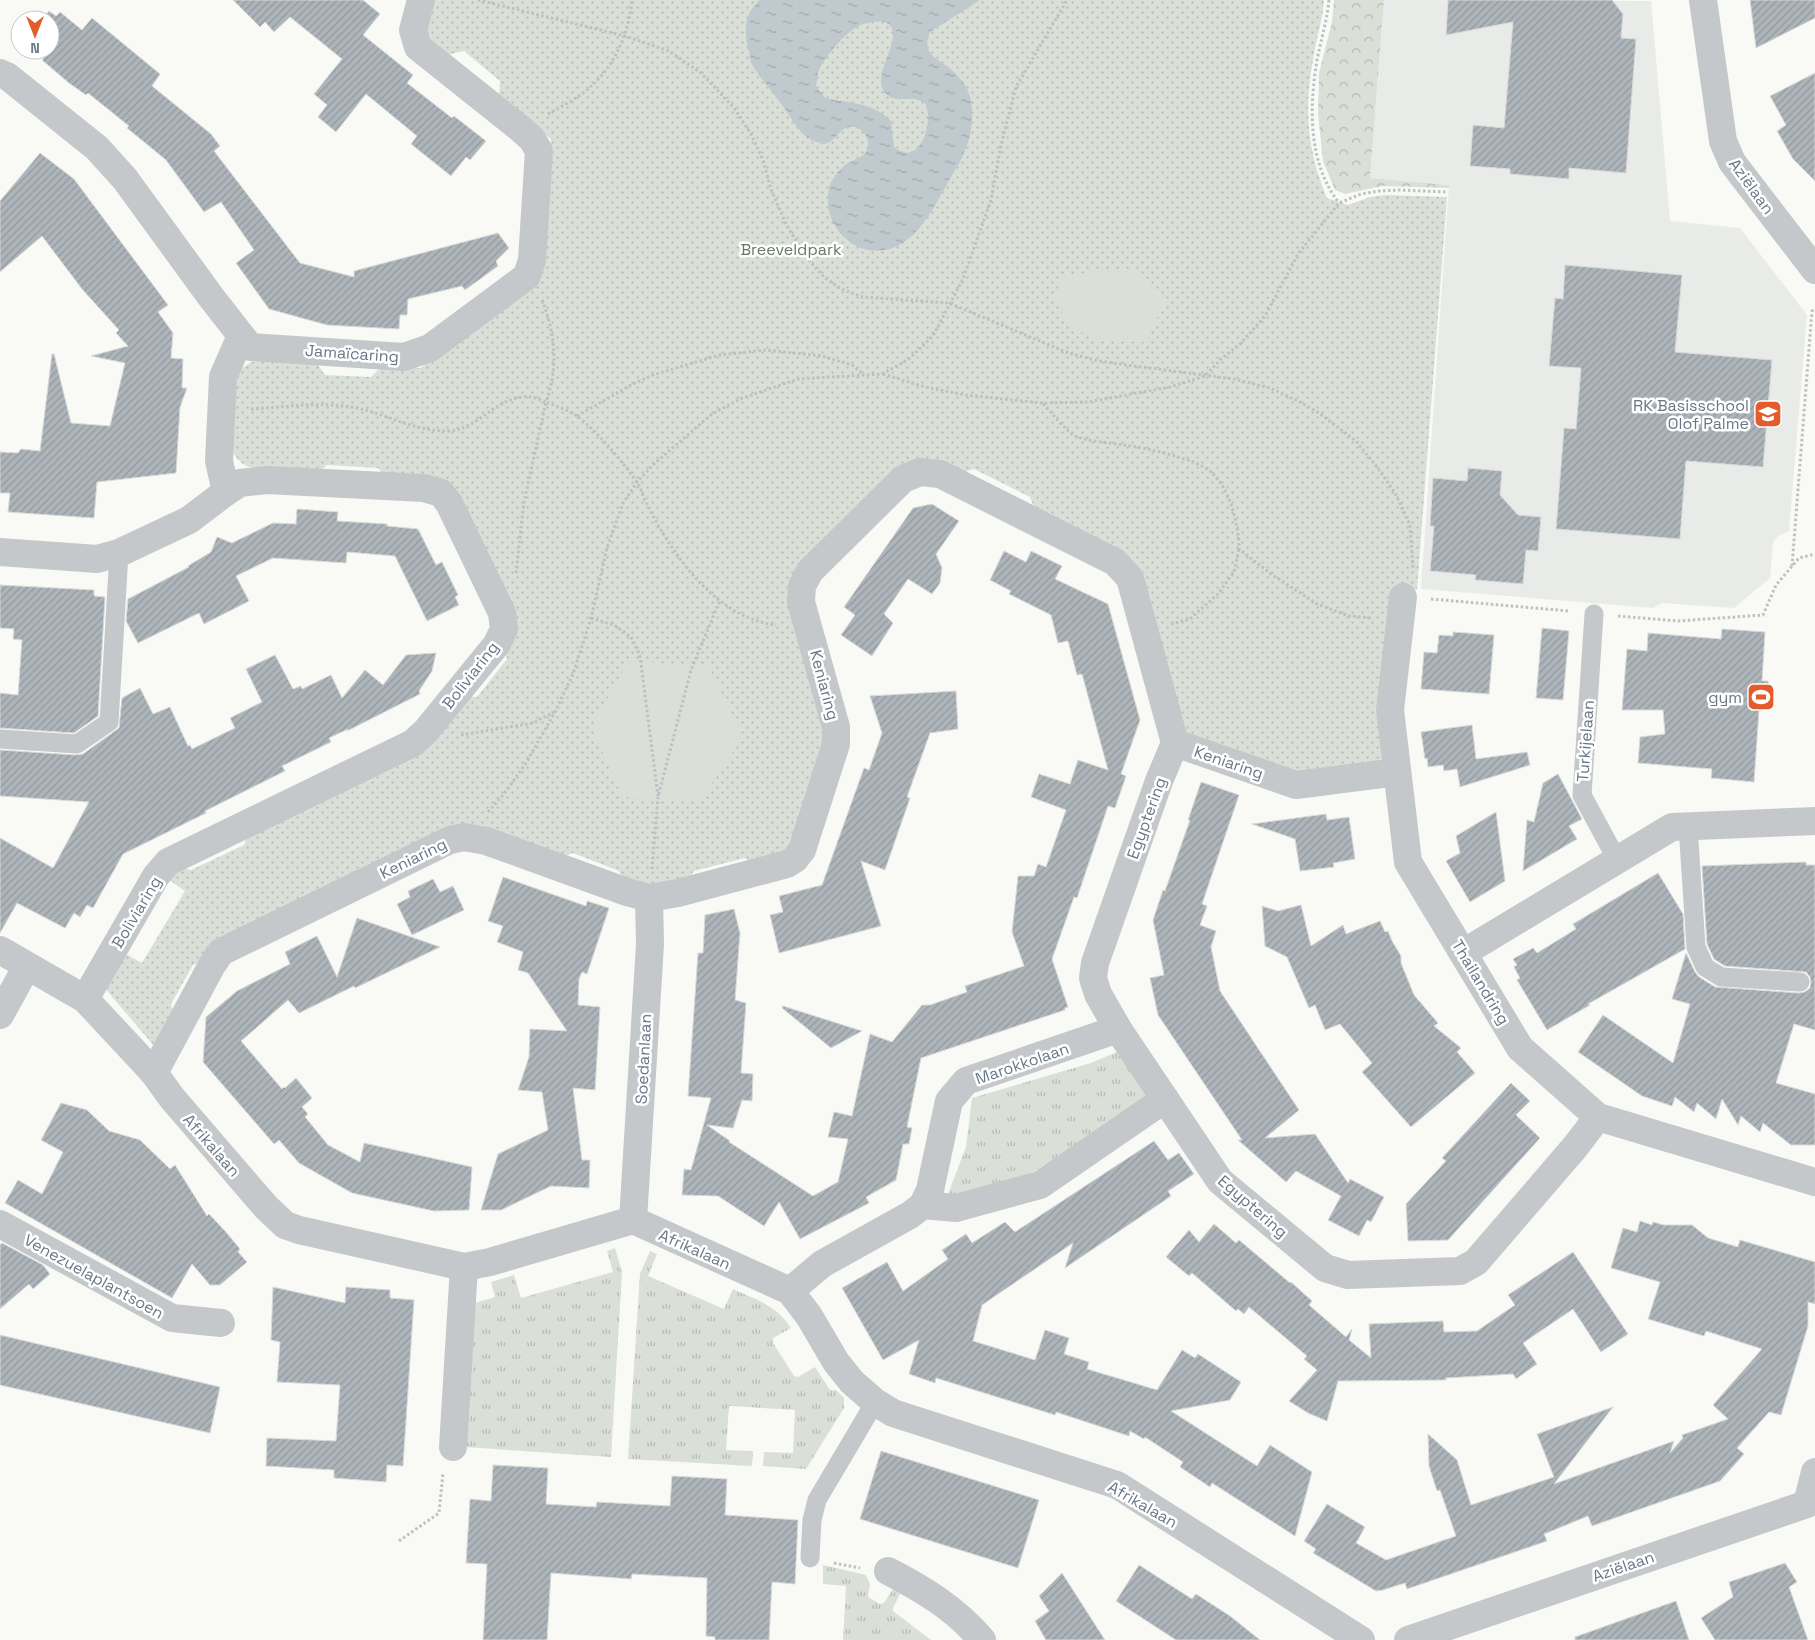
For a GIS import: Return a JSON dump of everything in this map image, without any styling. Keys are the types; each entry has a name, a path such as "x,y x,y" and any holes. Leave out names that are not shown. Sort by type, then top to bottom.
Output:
{"street":[{"path":"420,0 413,30 418,47 522,130 532,139 539,151 532,260 527,276"},
{"name":"Aziëlaan","path":"1704,0 1723,141 1732,162 1815,270"},
{"name":"Jamaïcaring","path":"0,73 97,148 125,179 250,347 404,357 430,348 527,276"},
{"path":"226,492 218,461 223,377 241,336"},
{"name":"Keniaring","path":"154,1073 212,965 221,952 450,840 464,837 486,841 628,892 650,898 678,894 787,864 795,859 802,850 836,744 836,727 802,602 802,586 810,571 903,479 920,472 940,474 1115,562 1130,578 1175,743 1296,785 1397,772"},
{"name":"Boliviaring","path":"0,552 97,559 119,553 189,520 240,483 267,480 424,488 441,493 449,503 502,613 504,629 496,644 426,731 413,743 168,862 156,876 85,998"},
{"name":"Thailandring","path":"1405,605 1390,710 1408,862 1520,1048 1598,1117 1815,1182"},
{"name":"Egyptering","path":"1175,743 1159,781 1094,963 1093,978 1098,994 1118,1029 1220,1181 1325,1268 1348,1275 1460,1271 1476,1262 1575,1147 1598,1117"},
{"path":"1463,953 1672,827 1815,821"},
{"name":"Soedanlaan","path":"633,1220 650,944 650,898"},
{"name":"Afrikalaan","path":"0,950 85,998 154,1073 172,1098 266,1207 285,1225 299,1230 464,1267 490,1262 633,1220 790,1291 809,1316 836,1362 852,1382 875,1402 893,1413 927,1426 1117,1485 1361,1640"},
{"path":"0,1015 27,966"},
{"name":"Marokkolaan","path":"923,1205 930,1190 949,1101 966,1081 1118,1029"},
{"path":"790,1291 822,1264 910,1215 923,1205 956,1208 1040,1186 1165,1099"},
{"name":"Venezuelaplantsoen","path":"0,1224 172,1318 221,1323"},
{"path":"453,1447 464,1267"},
{"name":"Aziëlaan","path":"1408,1640 1811,1511 1815,1472"},
{"path":"888,1570 918,1586 947,1605 982,1640"}],"lane":[{"path":"0,739 77,744 109,722 119,553"},
{"name":"Turkijelaan","path":"1594,614 1582,796 1617,860"},
{"path":"1688,826 1696,947 1705,967 1721,977 1800,982"},
{"path":"810,1558 812,1520 816,1500 875,1402"}],"path":[{"path":"478,0 625,36 669,51 701,73 735,109 751,134 787,226 807,258 824,277 841,289 862,297 949,303 1066,352 1119,364 1234,379 1270,388 1298,401 1319,414 1356,441 1377,466 1395,493 1410,525 1413,564 1405,605"},
{"path":"522,130 588,90 612,64 625,36 632,0"},
{"path":"882,374 909,359 933,336 963,279 992,200 1001,145 1016,87 1067,0"},
{"path":"1329,0 1316,70 1312,111 1316,154 1322,174 1331,193 1339,203"},
{"path":"464,837 504,794 526,763 555,712 572,674 591,618 607,548 623,503 637,482 654,464 712,414 740,399 798,379 864,374 882,374 925,387 965,395 1042,403 1088,402 1170,387 1205,376 1221,359 1240,344 1265,316 1298,254 1339,203 1360,194 1379,191 1448,192"},
{"path":"494,595 516,573 524,502 546,402 553,383 553,344 550,322 541,296 527,276"},
{"path":"1792,566 1812,311 1815,309"},
{"path":"1810,339 1815,341"},
{"path":"577,416 631,385 653,375 719,355 766,350 822,356 852,365 864,374"},
{"path":"221,410 324,403 357,408 422,429 449,431 467,427 505,401 515,398 532,397 546,402 577,416 603,440 637,482 645,502 681,561 704,588 735,611 761,624 809,629"},
{"path":"1042,403 1075,436 1101,442 1147,448 1190,462 1211,472 1223,489 1234,512 1239,531 1239,549 1234,572 1218,594 1190,619 1144,631"},
{"path":"1239,549 1271,574 1317,604 1349,616 1405,605 1594,614 1678,621 1762,614 1776,585 1799,558 1815,554"},
{"path":"650,898 658,798 691,670 720,600"},
{"path":"591,618 614,625 631,637 640,656 658,798"},
{"path":"426,731 436,736 468,735 533,723 555,712"},
{"path":"399,1541 439,1513 442,1474 453,1447"},
{"path":"810,1558 864,1569 888,1570"}],"shaded area":[{"path":"1384,0 1651,1 1670,221 1740,228 1807,315 1789,531 1778,536 1773,542 1770,578 1734,608 1662,603 1653,608 1421,589 1449,185 1370,178"}],"green space":[{"name":"Breeveldpark","path":"433,0 1324,0 1311,74 1308,110 1311,144 1327,198 1348,205 1370,197 1386,195 1447,197 1417,590 1394,588 1386,752 1381,760 1372,766 1296,776 1198,742 1185,731 1138,578 1036,512 1030,497 974,469 958,474 944,467 805,563 829,728 793,849 756,864 745,858 694,871 687,881 665,888 624,881 619,871 573,853 560,858 480,830 204,962 193,965 171,1004 174,1015 155,1047 103,986 122,952 142,963 185,891 165,877 179,867 191,870 244,845 248,833 465,696 477,697 507,659 455,497 387,479 378,468 327,465 317,474 259,470 239,461 232,445 232,412 236,380 242,369 251,362 256,360 316,362 325,375 371,377 382,366 420,368 541,280 551,139 499,98 500,81 464,51 446,55 425,35"},
{"path":"1334,0 1384,0 1370,178 1449,185 1449,188 1383,186 1345,194 1335,190 1323,161 1318,113 1319,73 1332,22"},
{"path":"1100,270 1139,270 1166,300 1146,342 1095,339 1070,326 1055,301 1061,277"},
{"path":"629,661 708,666 743,736 700,802 623,797 591,727"},
{"path":"1119,1051 1150,1097 1019,1181 943,1207 966,1147 972,1098 1091,1063"},
{"path":"615,1248 622,1272 611,1457 465,1447 475,1303 495,1297 491,1282 514,1275 521,1298 613,1272 607,1251"},
{"path":"650,1251 657,1254 648,1276 724,1309 733,1289 772,1308 791,1328 773,1338 773,1343 794,1376 798,1377 815,1367 830,1390 836,1390 844,1398 844,1408 806,1469 763,1466 764,1452 793,1453 795,1410 729,1406 726,1450 753,1451 752,1466 628,1459 640,1274"},
{"path":"823,1565 866,1575 870,1584 868,1597 880,1604 884,1603 893,1589 902,1590 893,1611 931,1640 843,1640 846,1586 823,1584"}],"water":[{"path":"760,0 980,0 930,32 928,47 930,52 957,75 969,93 972,107 971,127 963,156 933,208 920,228 903,243 893,248 879,251 866,249 854,245 836,227 830,216 828,203 830,186 840,169 866,153 868,149 867,137 861,130 849,127 832,140 822,144 808,138 800,131 751,62 746,22 755,5","holes":["882,21 891,26 893,34 891,45 881,79 883,89 890,97 914,99 925,103 928,112 928,121 923,141 911,152 903,152 894,147 891,121 883,115 860,104 825,98 816,86 821,65 845,36 855,28 868,23"]}],"building":[{"path":"233,0 363,0 380,14 363,35 413,75 407,83 452,118 454,116 486,141 470,160 466,157 451,176 411,144 417,136 366,94 336,132 318,117 327,105 314,94 342,59 290,17 274,32 265,22 260,27"},
{"path":"1448,0 1612,0 1623,14 1621,38 1636,39 1626,173 1569,168 1569,179 1510,174 1510,169 1470,166 1473,125 1504,128 1513,22 1446,35"},
{"path":"1750,0 1815,0 1815,18 1756,48"},
{"path":"60,12 82,30 92,18 160,74 152,86 211,134 220,146 214,151 300,263 354,277 354,271 498,233 509,248 496,261 498,266 465,290 462,286 408,299 407,315 400,315 399,329 327,325 269,309 236,263 254,250 221,202 204,212 166,160 127,128 129,126 88,93 86,95 42,60 60,60"},
{"path":"1815,73 1815,181 1793,159 1777,131 1786,125 1770,96"},
{"path":"40,153 74,179 168,305 158,312 173,333 171,358 183,359 182,388 187,388 180,407 176,473 97,482 94,518 8,512 10,493 0,493 0,452 18,453 21,449 40,451 52,354 54,354 71,423 110,426 125,363 91,356 128,346 116,333 119,330 82,289 42,236 0,272 0,201"},
{"path":"1565,265 1682,275 1675,352 1772,360 1763,467 1686,461 1680,539 1556,529 1564,428 1576,429 1581,368 1549,366 1555,298 1563,299"},
{"path":"1468,468 1502,471 1500,495 1518,515 1541,517 1538,551 1526,550 1523,584 1475,580 1476,575 1430,571 1434,526 1430,526 1433,478 1467,481"},
{"path":"932,504 959,521 936,554 942,568 940,583 932,594 908,579 884,614 893,623 872,656 841,635 855,615 844,607 913,508"},
{"path":"297,509 338,512 337,521 387,524 387,526 418,529 436,565 442,562 458,595 455,597 459,605 427,621 395,556 347,552 346,563 273,558 236,576 249,601 204,624 199,613 138,643 126,621 128,599 189,567 211,552 217,537 232,543 273,523 296,524"},
{"path":"1004,551 1026,562 1031,551 1062,566 1055,579 1108,604 1140,720 1121,774 1126,776 1115,808 1108,806 1077,898 1074,897 1052,959 1068,1007 1065,1010 921,1058 907,1127 912,1128 909,1144 903,1144 896,1180 866,1197 869,1203 800,1239 779,1202 764,1226 718,1196 682,1195 684,1169 691,1170 711,1098 688,1096 698,953 703,953 705,915 734,909 740,933 735,1000 746,1003 741,1073 753,1074 752,1101 742,1100 733,1128 707,1125 729,1142 813,1196 838,1182 848,1139 828,1137 834,1112 852,1116 870,1034 892,1042 922,1005 930,1005 967,992 965,986 1024,966 1012,932 1018,876 1034,876 1038,864 1046,867 1066,810 1031,797 1039,774 1070,784 1078,760 1108,770 1082,674 1077,675 1068,641 1058,643 1051,615 1009,594 1011,591 990,580"},
{"path":"0,585 94,590 94,596 105,597 98,716 74,733 0,728 0,693 18,695 22,640 13,639 14,629 0,628"},
{"path":"1542,628 1569,631 1563,700 1536,698"},
{"path":"1722,629 1765,632 1762,681 1768,681 1774,707 1759,711 1754,782 1711,778 1712,769 1638,763 1640,737 1665,734 1663,710 1622,710 1627,649 1647,651 1648,633 1721,639"},
{"path":"1453,632 1494,635 1489,694 1421,689 1424,652 1437,653 1439,635 1453,636"},
{"path":"436,653 432,671 419,691 420,694 347,731 348,729 329,738 331,742 282,766 285,771 123,854 93,908 87,905 80,917 74,913 65,928 17,903 0,933 0,838 53,868 89,802 0,796 0,750 83,754 119,728 122,698 140,688 153,714 170,707 188,746 190,745 192,749 235,728 230,718 262,702 246,669 275,655 293,689 301,686 302,689 331,675 342,698 365,670 383,685 406,655"},
{"path":"956,691 958,729 930,733 907,797 910,798 885,870 861,861 881,926 779,953 770,915 783,912 779,896 822,885 864,768 869,770 882,733 870,696"},
{"path":"1472,725 1476,759 1527,752 1530,765 1460,787 1457,769 1444,771 1443,765 1428,767 1421,732"},
{"path":"1558,774 1582,819 1569,826 1577,839 1523,871 1527,820 1534,822 1543,783"},
{"path":"1201,782 1239,795 1202,904 1207,906 1200,925 1216,931 1211,947 1220,991 1299,1110 1265,1138 1315,1134 1348,1183 1350,1179 1384,1197 1371,1222 1367,1220 1359,1236 1328,1220 1341,1196 1296,1171 1286,1182 1238,1140 1242,1140 1158,1015 1150,978 1164,975 1153,920 1190,820 1188,820"},
{"path":"1496,812 1505,881 1470,902 1446,861 1460,853 1456,836"},
{"path":"1326,814 1327,820 1349,817 1355,859 1333,863 1334,867 1300,871 1295,839 1252,824"},
{"path":"1806,862 1806,865 1815,865 1815,1030 1794,1024 1776,1083 1815,1094 1815,1145 1791,1145 1763,1123 1760,1132 1741,1116 1738,1125 1722,1099 1716,1119 1697,1103 1694,1112 1675,1097 1672,1106 1642,1096 1578,1052 1603,1015 1673,1063 1690,1004 1672,999 1686,953 1699,977 1715,987 1799,993 1805,992 1810,988 1810,977 1806,972 1725,966 1714,959 1707,944 1702,866"},
{"path":"1658,873 1683,914 1685,949 1588,1004 1590,1005 1547,1030 1517,980 1520,978 1514,967 1517,965 1513,959 1533,948 1537,953 1576,929 1573,924"},
{"path":"503,877 586,906 587,901 609,908 587,974 582,972 579,979 578,1005 600,1007 595,1090 573,1088 582,1160 590,1160 589,1188 551,1186 501,1210 481,1210 498,1154 548,1130 542,1092 518,1090 529,1057 530,1029 567,1031 528,973 518,970 523,952 497,942 503,926 488,921"},
{"path":"433,879 440,892 453,886 464,910 412,935 397,904 410,897 408,891"},
{"path":"1301,905 1311,946 1343,925 1346,934 1380,921 1385,932 1388,931 1401,956 1401,963 1414,995 1438,1023 1434,1026 1461,1048 1457,1052 1475,1073 1411,1127 1362,1072 1372,1063 1340,1024 1325,1030 1315,1005 1309,1008 1287,957 1265,946 1262,906 1278,911"},
{"path":"357,918 440,947 299,1013 288,1000 241,1041 282,1089 296,1078 312,1098 302,1107 308,1114 305,1117 328,1145 360,1162 364,1143 472,1167 469,1210 434,1211 352,1193 299,1163 279,1140 274,1144 203,1062 206,1017 237,991 290,964 285,952 317,936 337,977"},
{"path":"783,1006 862,1031 831,1048 782,1008"},
{"path":"1511,1083 1530,1101 1516,1115 1540,1138 1448,1240 1408,1241 1406,1204 1446,1161 1442,1158"},
{"path":"61,1103 87,1110 109,1131 140,1140 170,1169 175,1165 207,1216 209,1214 225,1231 240,1249 238,1252 247,1262 220,1285 210,1285 192,1264 172,1298 5,1203 18,1180 42,1194 63,1152 41,1140"},
{"path":"1154,1141 1168,1160 1179,1153 1194,1174 1168,1191 1171,1196 1065,1268 1073,1243 982,1305 973,1341 1035,1360 1045,1330 1069,1338 1064,1354 1089,1362 1087,1369 1157,1390 1182,1350 1195,1358 1198,1354 1241,1382 1230,1400 1171,1411 1257,1466 1270,1445 1312,1472 1295,1536 1212,1483 1210,1487 1180,1467 1183,1462 1145,1437 1144,1439 1130,1431 1129,1436 1056,1412 1055,1415 936,1378 935,1383 909,1374 919,1340 883,1360 842,1288 887,1262 903,1291 948,1259 942,1250 966,1234 972,1243 1005,1222 1015,1232"},
{"path":"1640,1221 1652,1225 1653,1222 1664,1225 1692,1225 1708,1238 1738,1247 1740,1240 1815,1262 1815,1304 1808,1302 1808,1326 1781,1415 1769,1412 1737,1448 1744,1454 1720,1481 1592,1526 1588,1516 1544,1534 1547,1541 1407,1589 1405,1583 1376,1591 1313,1553 1316,1549 1304,1541 1327,1504 1365,1527 1356,1543 1386,1560 1456,1536 1440,1490 1437,1491 1429,1466 1428,1434 1457,1460 1471,1505 1554,1477 1537,1434 1613,1407 1554,1484 1674,1441 1670,1453 1683,1438 1682,1435 1728,1419 1713,1405 1762,1349 1706,1331 1704,1336 1648,1319 1660,1282 1611,1268 1623,1228 1637,1232"},
{"path":"1214,1224 1236,1243 1239,1240 1291,1282 1312,1301 1309,1305 1346,1337 1352,1329 1349,1340 1371,1358 1369,1324 1443,1321 1444,1332 1477,1331 1515,1305 1508,1295 1573,1252 1628,1334 1601,1352 1573,1309 1523,1343 1537,1364 1516,1379 1513,1374 1446,1378 1446,1380 1338,1381 1327,1421 1308,1413 1289,1401 1317,1370 1304,1359 1307,1356 1249,1307 1244,1314 1238,1309 1236,1311 1192,1273 1189,1276 1166,1257 1189,1230 1199,1242"},
{"path":"2,1243 43,1265 50,1274 33,1289 29,1284 0,1309 0,1245"},
{"path":"273,1287 345,1303 346,1287 390,1290 390,1298 414,1300 403,1466 387,1465 386,1482 334,1478 334,1470 266,1466 267,1438 336,1441 340,1385 277,1382 280,1342 271,1340"},
{"path":"0,1335 220,1387 210,1433 0,1385"},
{"path":"881,1451 1039,1500 1018,1568 860,1519"},
{"path":"493,1465 548,1468 546,1504 596,1507 597,1502 670,1506 672,1476 727,1479 725,1515 798,1520 795,1584 772,1582 769,1640 715,1640 715,1637 706,1636 707,1578 632,1574 631,1579 551,1573 547,1640 483,1640 487,1564 466,1563 470,1499 491,1501"},
{"path":"1785,1563 1797,1582 1789,1587 1808,1640 1715,1640 1701,1618 1733,1597 1729,1582"},
{"path":"1139,1565 1192,1599 1196,1594 1230,1616 1260,1640 1176,1640 1116,1601"},
{"path":"1062,1573 1105,1640 1046,1640 1035,1621 1049,1611 1039,1596"},
{"path":"1676,1601 1689,1640 1575,1640 1575,1637"}],"place":[{"name":"RK Basisschool Olof Palme","path":"1768,414"},
{"name":"gym","path":"1761,697"}]}
